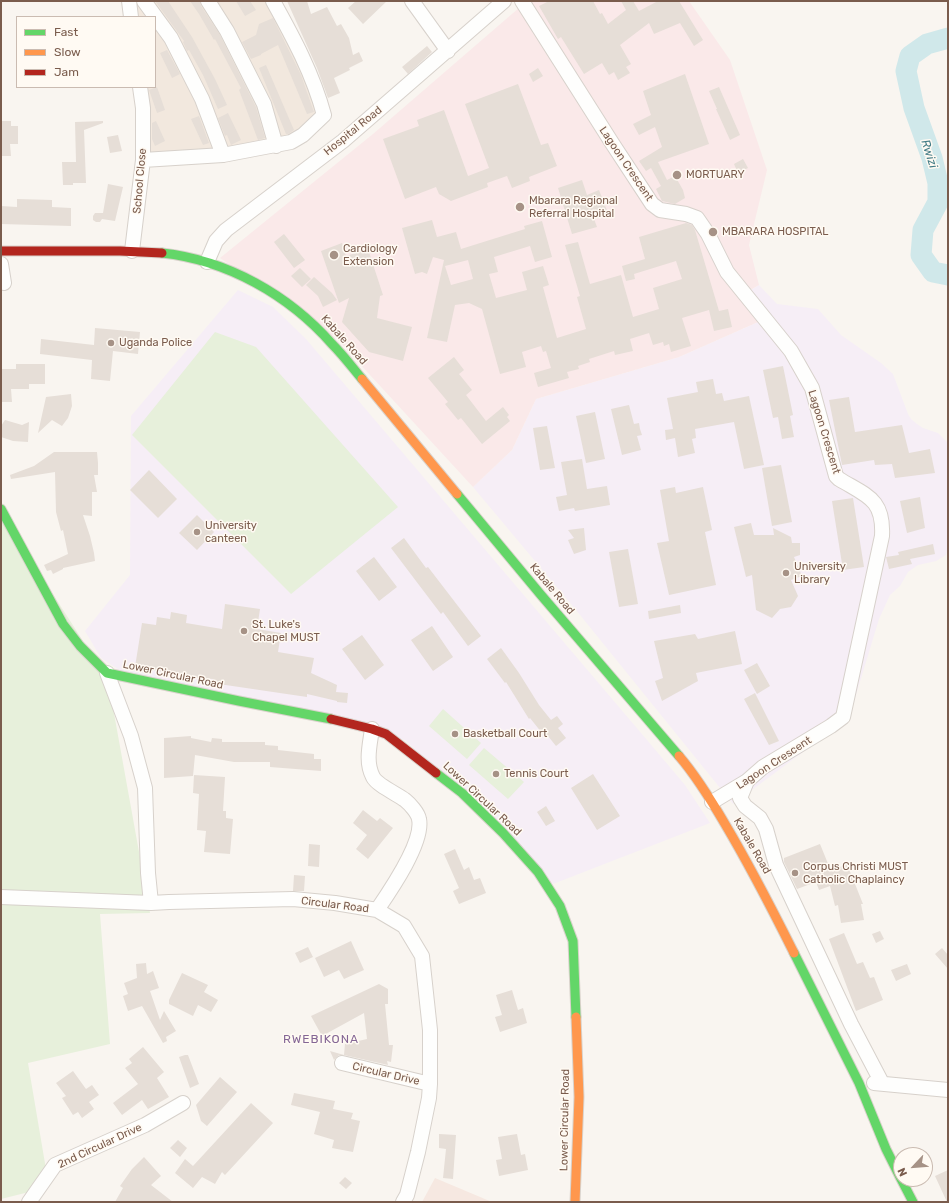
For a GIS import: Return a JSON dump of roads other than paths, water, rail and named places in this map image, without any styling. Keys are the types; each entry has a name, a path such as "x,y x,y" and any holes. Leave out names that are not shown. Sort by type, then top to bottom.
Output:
{"main road":[{"name":"Kabale Road","path":"1,251 132,251 177,255 207,262 238,273 268,289 296,308 332,342 541,595 689,768 712,802 759,882 859,1083 893,1163"},
{"name":"Lower Circular Road","path":"1,508 63,624 80,646 107,673 239,701 321,716 386,734 432,768 462,793 503,833 538,872 560,906 573,941 579,1097 575,1202"},
{"name":"Kabale Road","path":"905,1187 913,1202"}],"street":[{"path":"129,1 131,16"},
{"path":"144,1 155,16"},
{"path":"208,1 227,31 264,104 276,146"},
{"path":"143,160 222,155 276,146 291,142 303,134 324,115 321,101 297,44 273,1"},
{"path":"412,1 448,51"},
{"name":"Hospital Road","path":"207,262 216,241 226,230 343,141 504,1"},
{"name":"Lagoon Crescent","path":"522,1 652,204 660,210 686,214 697,218 708,234 727,272 791,351 812,388 836,476 870,498 881,513 883,525 882,536 843,717 831,726 763,767 747,781 712,802"},
{"path":"156,17 171,38 202,99 222,155"},
{"name":"School Close","path":"132,251 143,160 143,108 140,88"},
{"path":"1,264 4,283"},
{"path":"107,673 132,736 145,788 148,872 151,903"},
{"path":"372,729 369,757 373,779 406,801 419,818 420,823 414,847 396,882 377,910"},
{"path":"747,781 740,798 745,806 760,818 766,829 773,859 779,873 848,1018 882,1083"},
{"name":"Circular Road","path":"1,897 151,903 293,899 335,903 377,910 404,926 422,956 430,1030 430,1084 429,1098 418,1152 407,1195 403,1202"},
{"name":"Circular Drive","path":"342,1063 430,1084"},
{"path":"859,1083 882,1083 948,1090"},
{"name":"2nd Circular Drive","path":"29,1202 55,1165 145,1125 183,1103"}],"waterway":[{"name":"Rwizi","path":"948,38 927,44 910,56 906,71 914,108 932,158 938,183 938,202 923,230 921,255 933,272 948,275"}],"place":[{"name":"MORTUARY","path":"677,175"},
{"name":"Mbarara Regional Referral Hospital","path":"520,207"},
{"name":"MBARARA HOSPITAL","path":"713,232"},
{"name":"Cardiology Extension","path":"334,255"},
{"name":"Uganda Police","path":"111,343"},
{"name":"University canteen","path":"197,532"},
{"name":"University Library","path":"786,573"},
{"name":"St. Luke's Chapel MUST","path":"244,631"},
{"name":"Basketball Court","path":"455,734"},
{"name":"Tennis Court","path":"496,774"},
{"name":"Corpus Christi MUST Catholic Chaplaincy","path":"795,873"}],"district":[{"name":"RWEBIKONA","path":"321,1040"}]}
